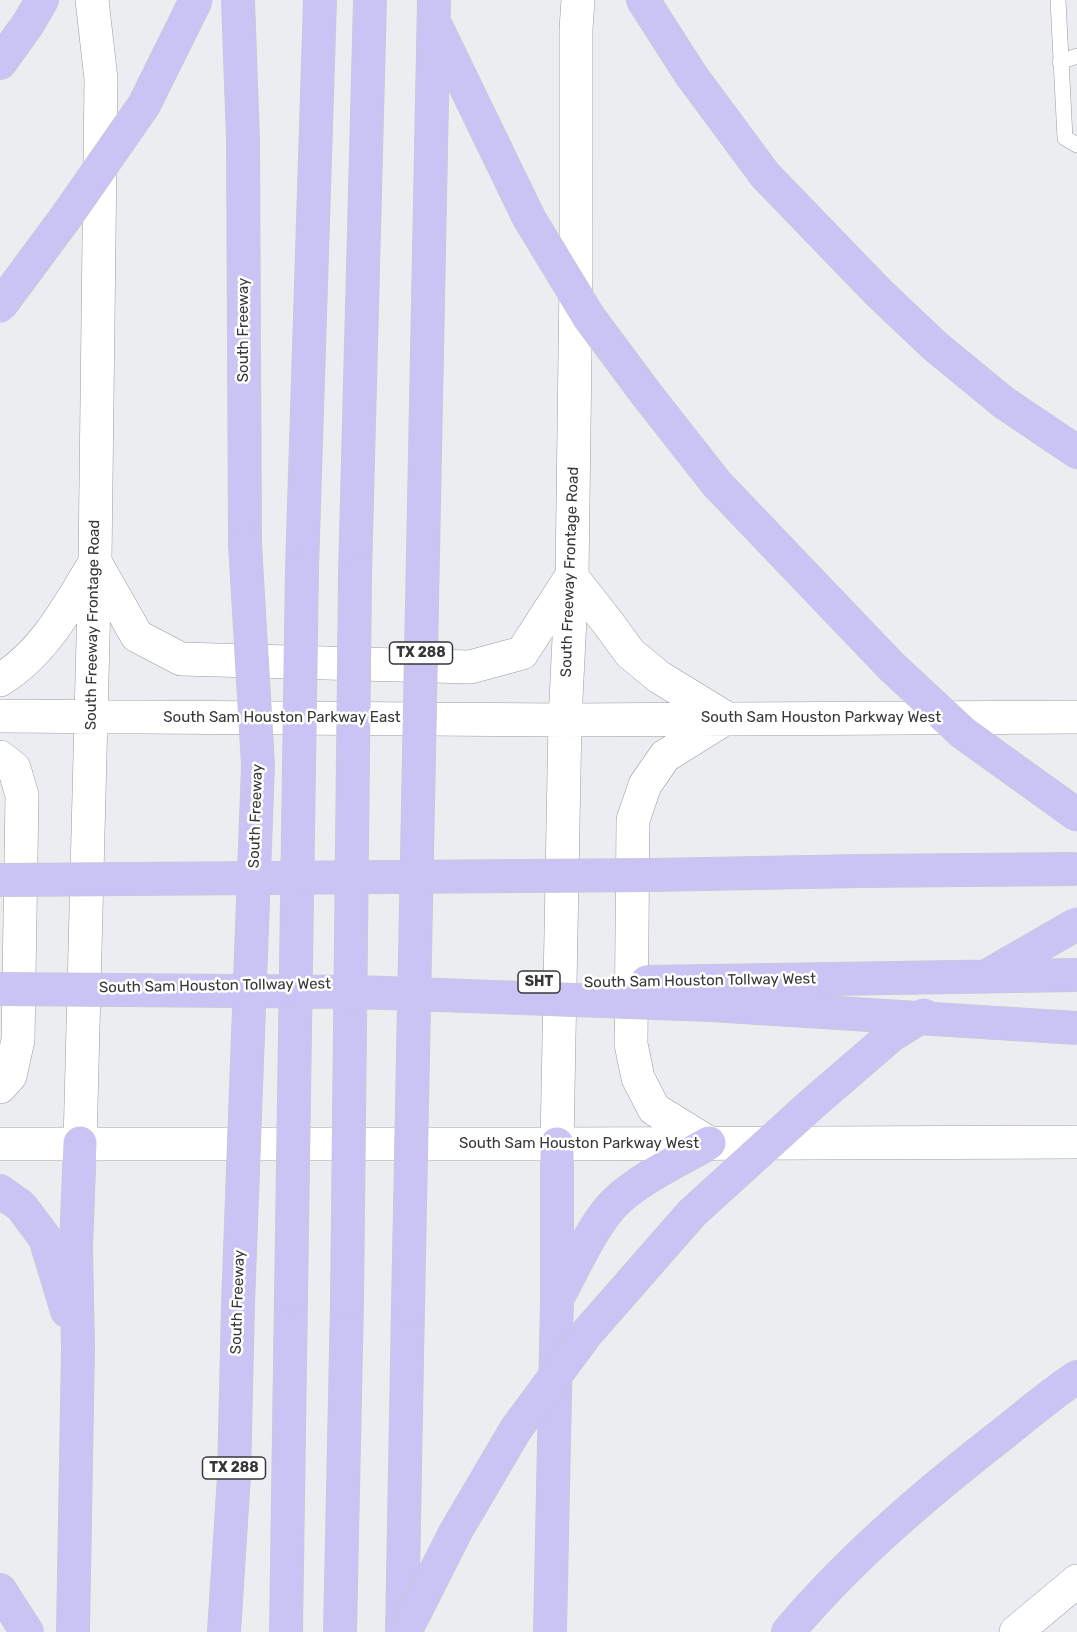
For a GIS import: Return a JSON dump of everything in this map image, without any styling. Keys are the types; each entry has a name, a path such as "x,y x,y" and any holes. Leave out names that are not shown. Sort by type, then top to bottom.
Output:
{"highway":[{"path":"0,63 42,0"},
{"path":"0,306 66,217 144,105 196,0"},
{"name":"South Freeway","path":"224,1632 234,1476 238,1304 258,765 245,544 243,140 238,0"},
{"path":"286,1632 302,568 320,0"},
{"path":"340,1632 347,1301 355,575 370,0"},
{"path":"424,0 529,218 589,317 717,484 899,674 963,733 1077,815"},
{"name":"TX 288","path":"404,1632 408,1306 434,0"},
{"path":"643,0 691,75 765,175 879,293 935,346 1003,402 1077,452"},
{"path":"0,880 641,876 1077,869"},
{"path":"404,1632 456,1531 516,1429 587,1333 692,1213 892,1035 1009,962 1077,924"},
{"name":"South Sam Houston Tollway West","path":"0,989 1077,975"},
{"path":"0,989 382,993 711,1005 1077,1028"},
{"path":"73,1632 78,1347 76,1247 80,1143"},
{"path":"557,1299 610,1208 634,1186 709,1143"},
{"path":"550,1632 557,1299 556,1144"},
{"path":"0,1191 21,1206 45,1238 78,1347"},
{"path":"788,1632 814,1601 891,1526 977,1454 1077,1377"},
{"path":"0,1590 27,1632"}],"main road":[{"name":"South Freeway Frontage Road","path":"80,1143 95,562 101,79 92,0"},
{"name":"South Freeway Frontage Road","path":"556,1144 565,720 572,577 578,0"},
{"path":"0,680 36,651 57,624 95,562 137,636 181,659 470,667 522,653 572,577 630,653 659,677 726,718 665,756 645,785 633,820 631,1044 638,1078 654,1109 709,1143"},
{"name":"South Sam Houston Parkway East","path":"0,716 565,720"},
{"name":"South Sam Houston Parkway West","path":"565,720 1077,717"},
{"path":"0,757 14,768 22,795 18,1040 10,1076 0,1087"},
{"name":"South Sam Houston Parkway West","path":"80,1143 1077,1142"},
{"path":"0,1144 80,1143"},
{"path":"1016,1632 1075,1588"}],"lane":[{"path":"1058,0 1065,138 1077,145"},
{"path":"1060,62 1077,56"}]}
